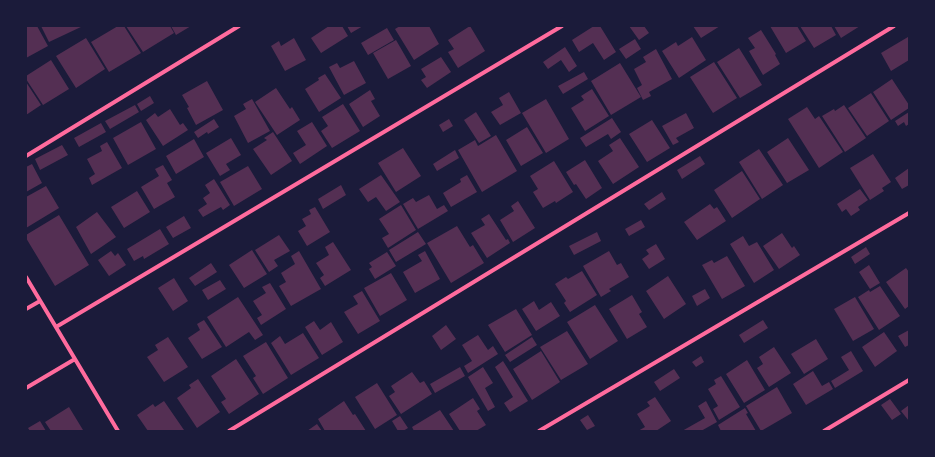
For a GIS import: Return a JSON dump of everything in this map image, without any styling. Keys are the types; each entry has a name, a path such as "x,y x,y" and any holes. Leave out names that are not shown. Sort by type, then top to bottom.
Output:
{"street":[{"path":"26,156 239,26"},
{"path":"56,327 562,26"},
{"path":"229,431 894,26"},
{"path":"539,431 909,213"},
{"path":"26,277 118,431"},
{"path":"26,309 40,300"},
{"path":"26,388 75,359"},
{"path":"824,431 909,380"}],"building":[{"path":"26,26 37,26 48,46 26,58"},
{"path":"41,26 83,26 49,42"},
{"path":"118,26 124,26 141,53 109,72 91,42"},
{"path":"126,26 170,26 174,33 143,52"},
{"path":"171,26 191,26 176,35"},
{"path":"329,26 342,26 348,36 321,53 311,38"},
{"path":"347,26 363,26 351,33"},
{"path":"400,26 429,26 439,44 414,60 395,29"},
{"path":"470,26 485,51 458,68 448,52 454,49 448,40"},
{"path":"594,26 600,26 616,52 604,60 593,43 579,52 572,40"},
{"path":"629,26 644,26 649,33 639,40"},
{"path":"693,26 720,26 701,38"},
{"path":"770,26 797,26 806,41 786,53"},
{"path":"800,26 831,26 836,35 814,48"},
{"path":"834,26 860,26 841,38"},
{"path":"387,28 394,40 368,55 361,43"},
{"path":"761,30 776,54 775,55 780,64 763,75 749,51 755,48 748,38"},
{"path":"692,37 706,60 679,78 662,51 676,42 678,46"},
{"path":"908,37 909,60 891,71 881,53"},
{"path":"86,38 105,69 76,88 56,56"},
{"path":"294,38 306,60 285,71 271,46 279,41 281,46"},
{"path":"635,39 641,49 626,59 619,49"},
{"path":"396,40 411,66 388,79 373,53"},
{"path":"565,47 577,66 569,72 561,60 548,69 543,62"},
{"path":"739,48 762,85 740,98 717,62"},
{"path":"656,49 672,79 649,92 651,96 643,100 637,88 642,85 634,69 646,62 643,57"},
{"path":"441,57 451,72 427,88 421,80 426,77 421,69"},
{"path":"51,60 69,89 43,105 26,79 26,76"},
{"path":"354,61 366,83 344,95 329,67 337,63 340,68"},
{"path":"714,62 737,98 713,113 690,77"},
{"path":"620,63 641,97 611,115 591,81"},
{"path":"584,72 588,79 563,94 558,86"},
{"path":"325,74 341,98 319,112 305,89"},
{"path":"892,79 909,105 909,108 891,120 873,92"},
{"path":"207,81 223,110 196,125 187,108 189,107 182,95"},
{"path":"26,82 41,105 26,115"},
{"path":"276,88 290,109 292,107 300,120 277,135 255,102"},
{"path":"592,89 609,116 585,131 571,108 584,100 581,96"},
{"path":"370,90 375,99 371,101 380,116 363,127 349,104"},
{"path":"509,92 521,113 500,125 491,112 503,105 499,98"},
{"path":"871,93 889,121 867,136 848,108"},
{"path":"150,96 154,103 141,111 137,104"},
{"path":"252,99 270,131 248,143 234,116 246,109 243,104"},
{"path":"546,99 569,139 546,153 522,113"},
{"path":"343,104 360,131 332,148 321,131 328,126 322,117"},
{"path":"135,105 139,112 110,129 105,121"},
{"path":"844,105 866,138 845,152 822,116 834,109 835,111"},
{"path":"807,107 815,119 819,116 843,152 819,168 788,119"},
{"path":"170,109 180,125 183,123 188,130 163,146 146,120 155,113 158,117"},
{"path":"476,112 491,136 479,143 464,120"},
{"path":"909,112 909,124 906,126 904,122 898,126 895,121"},
{"path":"686,113 694,128 676,138 679,142 673,145 662,126"},
{"path":"612,118 621,132 611,139 608,134 586,147 580,138"},
{"path":"214,119 219,127 198,138 194,132"},
{"path":"449,119 453,126 443,132 439,125"},
{"path":"652,120 670,148 647,162 629,134"},
{"path":"141,122 156,149 128,165 113,138"},
{"path":"312,122 327,146 300,164 293,153 306,145 297,131"},
{"path":"101,123 106,132 79,147 74,138"},
{"path":"527,127 543,153 521,166 506,140"},
{"path":"273,132 292,161 271,175 253,149 267,140 264,138"},
{"path":"496,135 517,171 482,192 458,150 475,140 478,146"},
{"path":"231,138 241,155 226,164 230,170 220,176 206,153"},
{"path":"620,138 639,167 613,184 598,161 613,151 609,145"},
{"path":"788,138 809,170 787,183 767,152"},
{"path":"194,139 204,157 176,174 166,156"},
{"path":"107,142 122,168 92,185 89,178 95,174 87,159 102,151 100,146"},
{"path":"62,145 68,155 40,170 35,159"},
{"path":"403,148 421,176 396,192 378,163"},
{"path":"759,149 783,185 762,199 739,162"},
{"path":"455,150 459,158 437,171 433,164"},
{"path":"873,154 891,182 882,188 884,191 870,200 850,168"},
{"path":"700,156 705,164 682,179 677,170"},
{"path":"585,160 602,188 586,199 576,184 574,185 566,172"},
{"path":"554,161 573,192 556,203 555,201 543,208 533,192 538,189 530,176"},
{"path":"32,164 42,183 26,192 26,167"},
{"path":"163,165 172,180 167,183 175,197 154,209 141,187 159,176 155,169"},
{"path":"248,166 262,189 234,206 220,182"},
{"path":"909,168 909,185 902,189 895,178"},
{"path":"742,171 760,199 732,218 714,190"},
{"path":"381,175 400,202 386,211 376,197 368,202 359,189"},
{"path":"467,175 477,192 451,207 443,193 461,182 460,179"},
{"path":"214,179 230,205 223,210 221,207 203,217 198,210 207,204 203,198 210,193 205,185"},
{"path":"341,185 346,195 323,209 318,199"},
{"path":"46,186 59,208 26,228 26,197"},
{"path":"860,189 868,200 858,207 860,210 851,216 846,209 842,212 837,204"},
{"path":"137,191 150,212 124,228 111,207"},
{"path":"662,192 666,199 649,210 644,204"},
{"path":"429,195 437,209 444,205 448,211 418,229 403,204 413,198 416,202"},
{"path":"518,201 535,228 513,242 500,220 514,211 511,206"},
{"path":"710,204 714,209 717,207 726,221 697,240 684,222"},
{"path":"401,205 416,230 388,248 382,238 389,234 379,219"},
{"path":"315,207 330,232 307,246 298,231 306,226 302,219 311,214 309,210"},
{"path":"97,212 116,237 91,254 76,227"},
{"path":"489,214 506,240 508,239 510,243 487,258 471,233 485,225 481,219"},
{"path":"59,215 89,265 55,286 26,238 26,235"},
{"path":"184,216 191,228 173,238 166,227"},
{"path":"641,220 645,227 629,236 625,229"},
{"path":"457,226 470,247 473,245 484,263 451,283 427,243"},
{"path":"160,229 169,244 144,259 143,256 134,261 127,249"},
{"path":"418,232 426,244 396,262 389,250"},
{"path":"597,232 601,241 574,255 569,246"},
{"path":"782,233 792,248 794,246 800,255 779,269 763,246"},
{"path":"279,235 290,251 274,260 278,266 269,272 255,250"},
{"path":"743,236 749,246 757,242 774,270 754,283 730,244"},
{"path":"333,242 351,270 325,286 320,278 324,275 316,263 329,255 325,247"},
{"path":"656,244 665,259 649,269 642,259 649,254 646,250"},
{"path":"866,247 870,254 855,264 851,257"},
{"path":"252,250 267,274 244,288 229,265"},
{"path":"111,251 115,256 118,253 126,265 109,276 98,260"},
{"path":"299,251 321,289 291,306 279,286 286,282 281,273 295,264 291,256"},
{"path":"425,251 440,279 415,293 403,272 422,261 418,255"},
{"path":"609,251 617,265 621,263 629,277 609,289 611,291 601,297 583,266"},
{"path":"387,252 396,266 375,279 369,269 372,267 369,263"},
{"path":"727,256 745,286 722,299 702,265 712,260 714,263"},
{"path":"211,263 217,272 195,286 189,278"},
{"path":"869,265 880,283 870,289 859,272"},
{"path":"906,268 909,272 909,306 905,309 886,282"},
{"path":"582,271 597,295 570,312 564,303 566,301 555,284 566,277 568,279"},
{"path":"391,273 407,300 380,316 364,288"},
{"path":"668,276 686,304 664,319 646,291"},
{"path":"174,278 188,301 173,311 158,288"},
{"path":"220,280 226,289 208,300 202,290"},
{"path":"270,283 286,309 261,325 257,318 262,315 253,301 266,293 262,287"},
{"path":"880,286 900,316 879,330 858,297 869,290 870,292"},
{"path":"705,289 710,298 697,306 692,296"},
{"path":"362,291 380,321 358,334 344,312 358,304 353,296"},
{"path":"632,295 642,312 639,314 647,327 627,339 609,309"},
{"path":"238,297 263,335 255,340 249,332 226,347 207,317"},
{"path":"855,297 874,329 853,341 834,309"},
{"path":"534,301 539,310 551,302 560,316 536,331 522,309"},
{"path":"595,305 618,341 590,359 567,322"},
{"path":"516,309 532,335 505,352 488,325"},
{"path":"204,320 222,347 202,359 188,338 200,330 197,324"},
{"path":"763,320 768,328 744,343 739,335"},
{"path":"314,321 320,330 331,322 343,342 322,355 305,327"},
{"path":"446,325 456,339 441,350 432,336"},
{"path":"909,330 909,345 905,347 898,336"},
{"path":"567,331 588,364 561,380 540,347"},
{"path":"884,332 897,351 875,367 862,347"},
{"path":"303,333 319,358 291,375 271,343 280,336 285,344"},
{"path":"478,335 488,350 493,346 498,354 468,373 464,366 472,361 462,345"},
{"path":"168,337 188,367 164,382 147,357 158,350 155,345"},
{"path":"532,337 537,345 510,362 505,355"},
{"path":"816,339 828,359 804,374 791,354"},
{"path":"266,342 288,378 263,394 253,378 256,376 243,356"},
{"path":"774,347 791,373 769,387 757,368 763,364 759,357"},
{"path":"541,351 560,382 532,400 513,369"},
{"path":"851,351 863,371 835,388 831,381 849,370 841,357"},
{"path":"701,356 704,362 696,367 692,362"},
{"path":"236,359 259,394 229,414 221,402 226,399 211,376"},
{"path":"747,360 765,390 744,403 726,374"},
{"path":"503,361 528,401 510,412 504,403 513,397 495,367"},
{"path":"460,367 465,376 435,393 430,384"},
{"path":"483,367 493,383 485,388 495,407 488,411 468,377"},
{"path":"674,369 680,378 660,391 654,382"},
{"path":"813,371 822,386 829,382 833,389 806,405 793,384"},
{"path":"412,372 420,383 424,381 432,394 401,414 389,396 395,392 391,386"},
{"path":"721,376 740,407 719,420 713,409 718,406 708,389 716,384 714,380"},
{"path":"198,379 220,412 197,428 177,398 191,388 189,385"},
{"path":"377,383 397,415 375,429 355,397"},
{"path":"777,387 792,413 761,431 746,406"},
{"path":"655,397 671,421 656,431 638,431 645,427 637,414 650,406 647,402"},
{"path":"473,398 480,409 477,411 486,425 476,431 460,431 449,414"},
{"path":"890,399 901,414 892,420 881,405"},
{"path":"164,401 184,430 183,431 148,431 137,415 153,404 155,407"},
{"path":"344,401 366,431 325,431 318,419"},
{"path":"706,401 717,422 701,431 682,431 705,418 698,406"},
{"path":"909,405 909,421 901,411"},
{"path":"69,407 83,430 51,431 45,422"},
{"path":"745,408 748,413 746,414 756,431 721,431 718,425"},
{"path":"440,410 454,431 414,431 412,427"},
{"path":"588,415 595,426 587,430 580,420"},
{"path":"400,416 408,428 403,431 398,431 392,421"},
{"path":"40,421 46,431 30,431 28,428"},
{"path":"317,424 322,431 307,431"}]}
